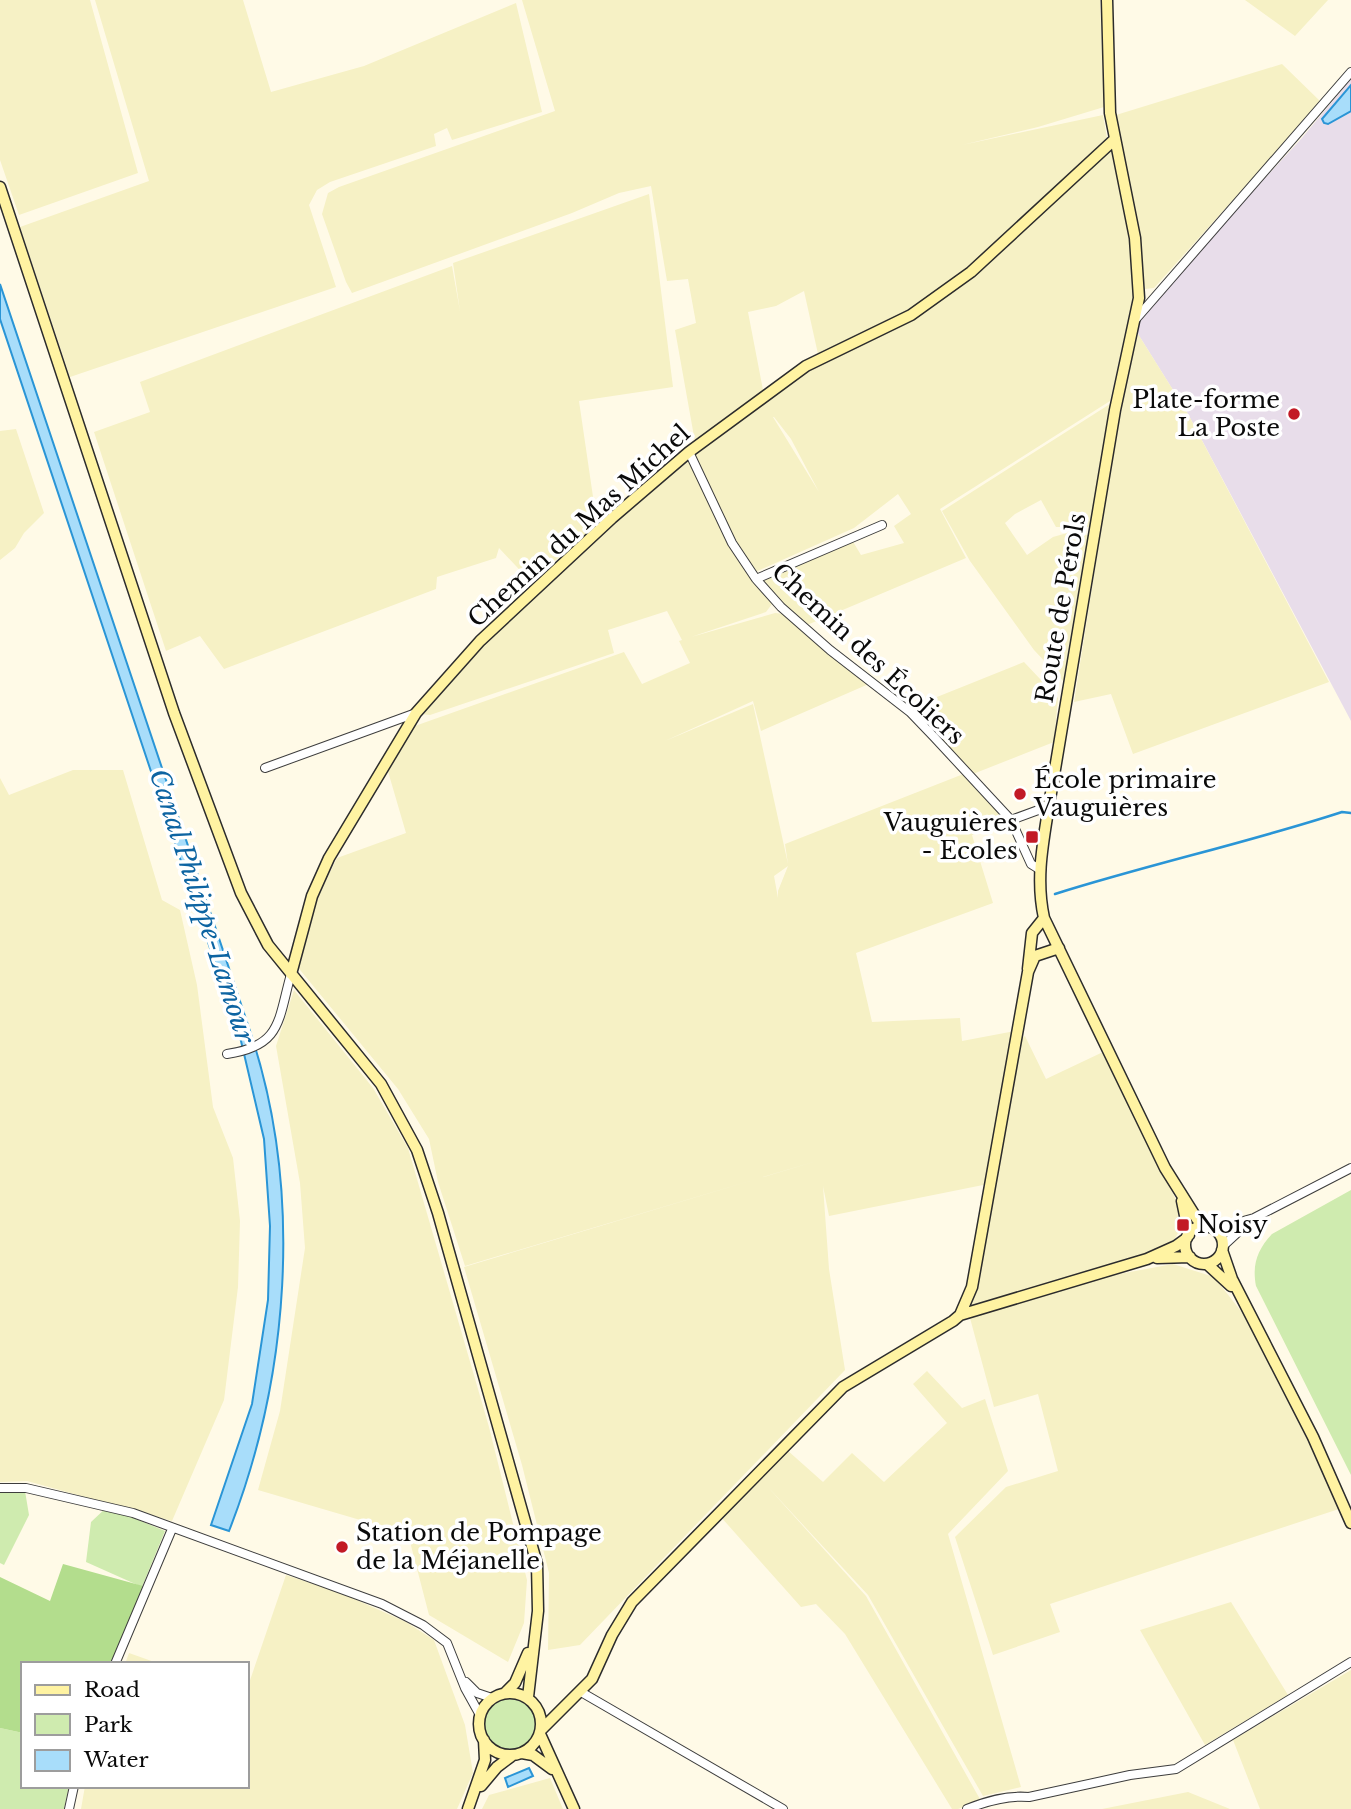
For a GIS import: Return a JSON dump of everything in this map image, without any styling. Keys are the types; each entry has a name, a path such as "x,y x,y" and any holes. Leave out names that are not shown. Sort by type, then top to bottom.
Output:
{"street":[{"name":"Route de Pérols","path":"1107,0 1108,82 1115,139 1140,274 1135,320 1115,410 1048,811 1039,869 1039,894 1044,918 1180,1195 1197,1219 1212,1228"},
{"path":"1135,320 1351,72"},
{"name":"Chemin du Mas Michel","path":"291,974 312,896 329,858 416,713 480,641 612,518 689,452 806,366 911,315 971,272 1115,139"},
{"path":"0,187 174,713 226,858 256,925 291,974 381,1084 417,1150 438,1213 532,1538 539,1586 528,1698"},
{"name":"Chemin des Écoliers","path":"689,452 732,543 756,579 781,607 830,650 910,712 1011,820 1031,864 1039,869"},
{"path":"756,579 882,524"},
{"path":"265,768 416,713"},
{"path":"1011,820 1041,810 1048,811"},
{"path":"960,1315 972,1287 1028,972 1032,933 1044,918"},
{"path":"1028,972 1035,956 1059,948"},
{"path":"227,1054 259,1046 268,1040 276,1027 291,974"},
{"path":"470,1805 496,1767 518,1754 548,1720 592,1679 617,1625 632,1602 833,1396 864,1371 960,1315 1147,1259 1176,1247 1198,1227 1212,1228 1254,1218 1351,1168"},
{"name":"Route de Pérols","path":"1180,1195 1188,1236"},
{"path":"1207,1264 1217,1259 1223,1248 1254,1218"},
{"path":"1212,1228 1223,1248 1241,1299 1313,1437 1351,1523"},
{"path":"1188,1236 1186,1248 1190,1257"},
{"path":"1147,1259 1190,1257 1207,1264 1241,1299"},
{"path":"0,1488 26,1488 97,1504 172,1529 382,1604 440,1635 447,1643 480,1715 485,1760 470,1805"},
{"path":"117,1662 172,1529"},
{"path":"480,1715 492,1698 505,1693 515,1683 534,1637"},
{"path":"967,1809 995,1800 1029,1797 1130,1775 1176,1769 1351,1662"},
{"path":"461,1675 477,1693 492,1698"},
{"path":"581,1692 783,1809"},
{"path":"505,1693 528,1698 537,1707 540,1732 574,1809"},
{"path":"537,1707 555,1709 567,1705"},
{"path":"484,1740 496,1752 544,1760 566,1788"},
{"path":"69,1809 74,1788"}],"shaded area":[{"path":"0,0 90,0 138,173 19,215 0,160"},
{"path":"95,0 243,0 271,92 364,66 516,3 542,112 452,140 447,128 434,134 436,146 330,182 317,190 309,205 336,287 70,377 20,227 149,181"},
{"path":"522,0 1100,0 1104,107 1038,127 962,145 1103,115 1107,138 967,270 913,308 890,320 818,354 804,291 776,306 748,312 763,390 695,442 675,330 696,323 688,279 667,281 651,186 619,193 572,213 352,293 346,282 322,214 328,193 555,111"},
{"path":"1245,0 1328,0 1295,36"},
{"path":"1282,64 1321,102 1154,288 1145,289 1116,115"},
{"path":"1351,79 1351,721 1188,414 1138,334 1135,320 1301,139"},
{"path":"1112,147 1135,270 1133,298 1110,401 940,509 966,558 807,625 783,607 758,579 852,540 861,555 904,543 894,526 911,514 898,494 854,528 753,573 694,458 696,448 784,379 933,304","holes":["773,417 791,439 819,492"]},
{"path":"649,194 673,387 579,401 597,524 531,582 499,548 496,558 437,577 436,589 224,669 200,636 166,651 94,432 150,412 140,382 452,266 460,311 453,263"},
{"path":"1138,334 1188,414 1329,682 1133,754 1111,694 1074,702 1121,404"},
{"path":"1110,404 1090,527 1056,527 1041,500 1015,514 1005,523 1027,555 1053,537 1067,533 1089,535 1065,683 1034,650 970,561 942,511"},
{"path":"16,429 44,513 24,533 15,548 0,560 0,431"},
{"path":"685,460 689,460 737,558 772,604 766,612 691,637 775,613 784,614 871,683 761,731 753,701 665,741 753,704 788,864 785,844 966,773 1006,823 972,835 993,903 856,953 872,1022 960,1018 962,1041 1015,1031 988,1184 829,1216 823,1186 829,1269 845,1370 580,1645 548,1650 549,1573 522,1465 464,1267 820,1160 465,1266 438,1182 429,1139 398,1089 296,965 311,911 337,858 406,833 387,768 412,727 624,652 642,684 690,663 667,611 608,630 614,653 430,715 420,714 486,634","holes":["788,866 778,898 774,876"]},
{"path":"1024,662 1058,698 1054,742 973,774 912,707"},
{"path":"73,770 123,770 162,900 180,910 197,985 213,1107 233,1158 240,1221 238,1287 224,1400 172,1521 27,1481 0,1482 0,778 9,795"},
{"path":"294,990 373,1088 408,1148 489,1427 527,1580 524,1623 508,1662 429,1615 408,1534 258,1490 280,1411 305,1248 300,1183 276,1046"},
{"path":"1025,1036 1046,1079 1103,1052 1178,1204 1182,1226 1173,1242 1132,1260 971,1309 1020,1039"},
{"path":"1173,1264 1214,1277 1244,1315 1342,1508 1050,1604 1060,1632 993,1655 955,1537 1006,1487 1058,1471 1038,1394 994,1407 970,1318 1103,1277"},
{"path":"927,1371 962,1408 985,1399 1008,1471 948,1534 1021,1787 983,1796 868,1595 767,1486 866,1596 981,1801 958,1809 952,1809 845,1634 816,1604 801,1607 720,1516 758,1476 761,1479 787,1450 823,1482 852,1453 884,1482 947,1423 913,1384"},
{"path":"286,1575 341,1593 406,1622 434,1640 465,1725 473,1773 457,1809 81,1809 85,1788 248,1788 248,1686"},
{"path":"1231,1602 1288,1695 1205,1745 1140,1630"},
{"path":"129,1653 154,1662 126,1662"},
{"path":"1351,1670 1351,1809 1260,1809 1233,1740"},
{"path":"550,1778 563,1809 482,1809 489,1795"},
{"path":"1188,1792 1230,1809 1102,1809"}],"green space":[{"path":"1351,1190 1351,1475 1256,1286 1255,1265 1259,1252 1272,1234"},
{"path":"25,1491 29,1515 4,1565 0,1563 0,1492"},
{"path":"107,1507 165,1531 142,1587 86,1562 91,1522"},
{"path":"63,1564 143,1586 113,1662 21,1662 21,1733 0,1728 0,1577 50,1601"},
{"path":"510,1699 527,1707 535,1724 527,1741 510,1749 493,1741 485,1724 493,1707"},
{"path":"0,1728 21,1733 21,1788 69,1788 64,1809 0,1809"}],"water":[{"path":"1351,85 1351,111 1328,124 1324,123 1322,119"},
{"name":"Canal Philippe-Lamour","path":"0,284 252,1037 268,1097 278,1159 283,1222 282,1286 276,1349 265,1411 249,1472 229,1531 211,1525 252,1404 268,1300 270,1226 264,1139 241,1041 0,319"},
{"path":"529,1768 533,1776 508,1787 505,1778"}],"waterway":[{"path":"1055,894 1342,812 1351,813"}],"place":[{"name":"Plate-forme La Poste","path":"1294,414"},
{"name":"École primaire Vauguières","path":"1020,794"},
{"name":"Vauguières - Ecoles","path":"1032,837"},
{"name":"Noisy","path":"1183,1225"},
{"name":"Station de Pompage de la Méjanelle","path":"342,1547"}]}
